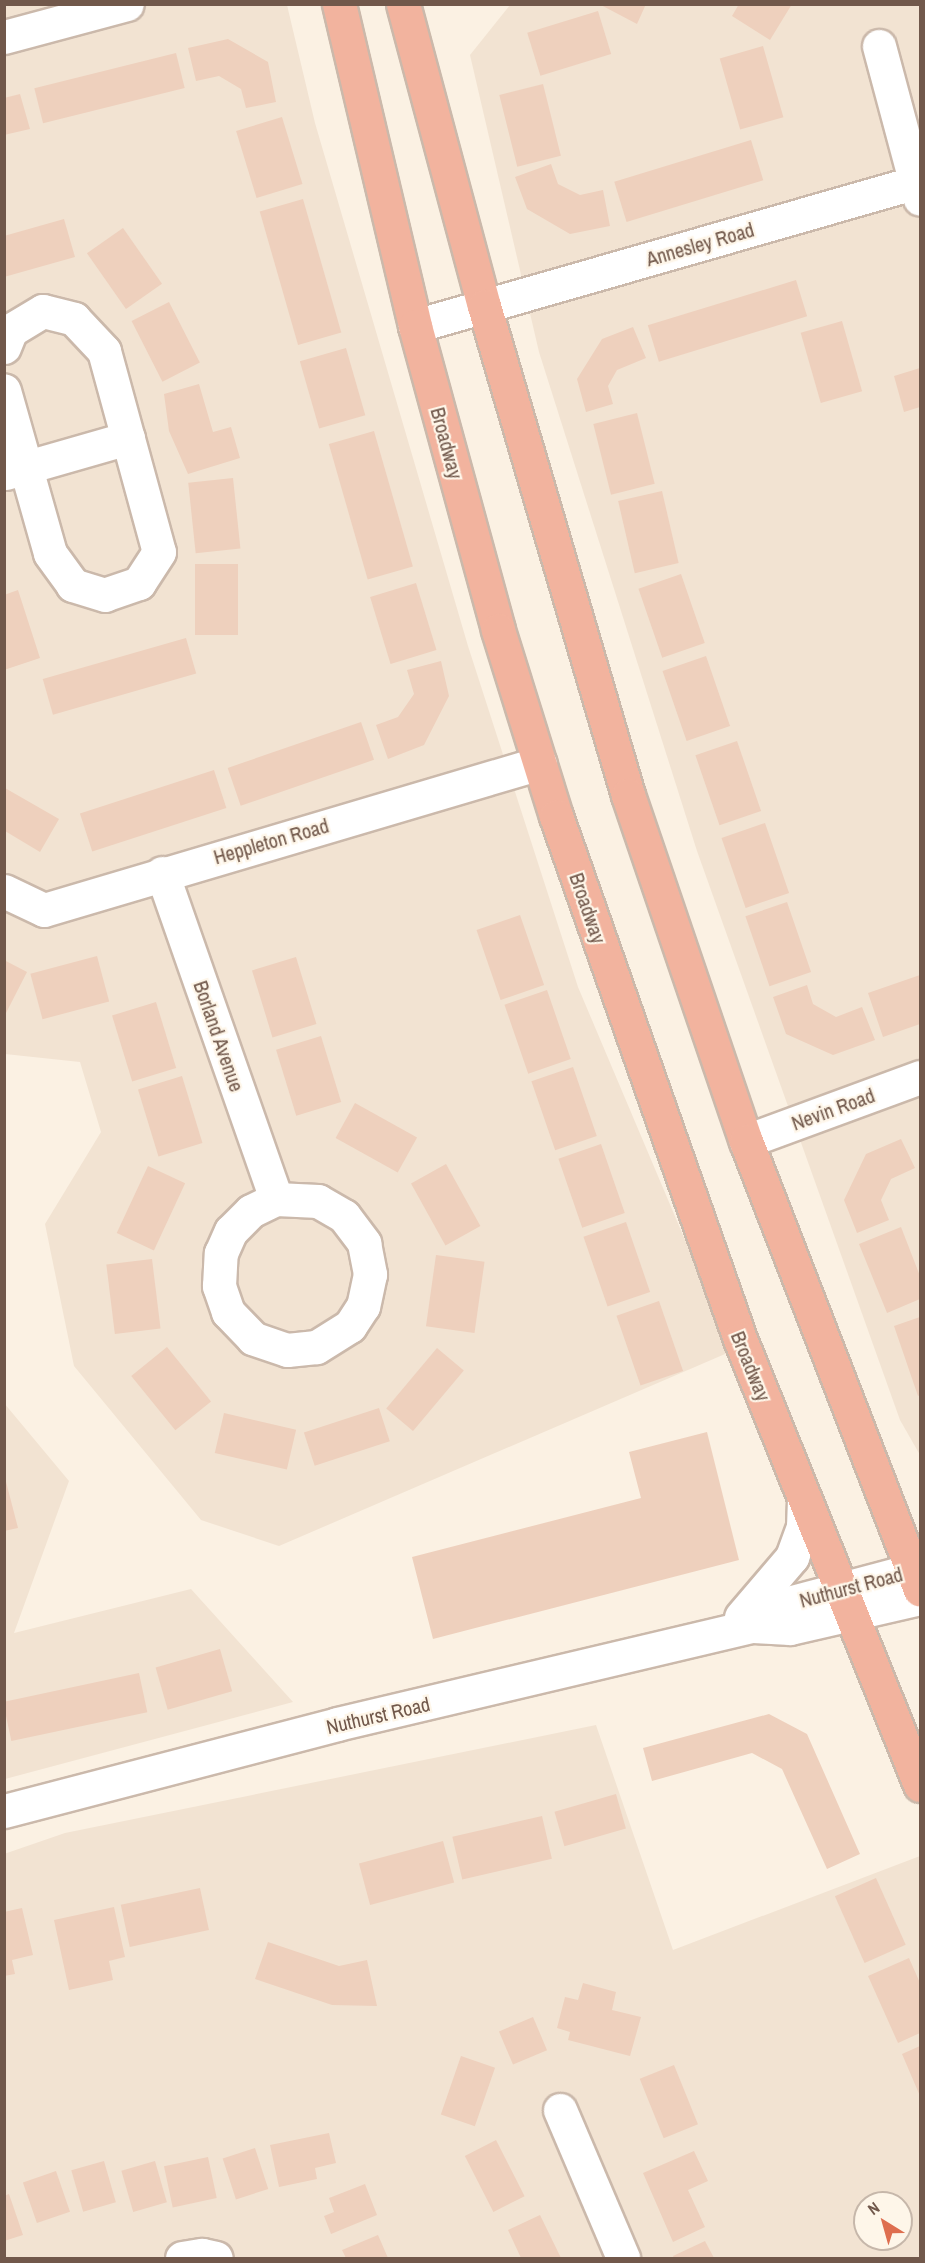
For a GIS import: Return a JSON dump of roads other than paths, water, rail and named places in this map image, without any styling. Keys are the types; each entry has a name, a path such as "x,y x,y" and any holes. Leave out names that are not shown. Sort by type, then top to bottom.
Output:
{"highway":[{"name":"Broadway","path":"339,4 415,326 498,630 540,763 682,1182 804,1500 921,1785"},
{"path":"403,4 484,306 621,773 746,1141 919,1581"}],"street":[{"path":"4,37 127,4"},
{"name":"Annesley Road","path":"415,326 919,187 879,46"},
{"path":"4,347 11,330 43,311 74,319 104,351 159,552 139,583 105,595 73,585 50,552 15,471 4,390"},
{"path":"15,471 128,438"},
{"name":"Heppleton Road","path":"4,891 44,910 162,873 540,763"},
{"name":"Borland Avenue","path":"162,873 276,1199"},
{"name":"Nevin Road","path":"746,1141 921,1077"},
{"path":"276,1199 318,1201 344,1216 364,1243 370,1274 363,1305 350,1326 316,1347 288,1350 253,1338 228,1311 219,1286 221,1253 231,1231 251,1211 276,1199"},
{"path":"716,1636 763,1594 792,1557 803,1527 804,1500"},
{"name":"Nuthurst Road","path":"4,1811 337,1724 753,1626 790,1628 847,1602 919,1581"},
{"path":"560,2110 622,2259"},
{"path":"182,2259 202,2255 216,2259"}]}
